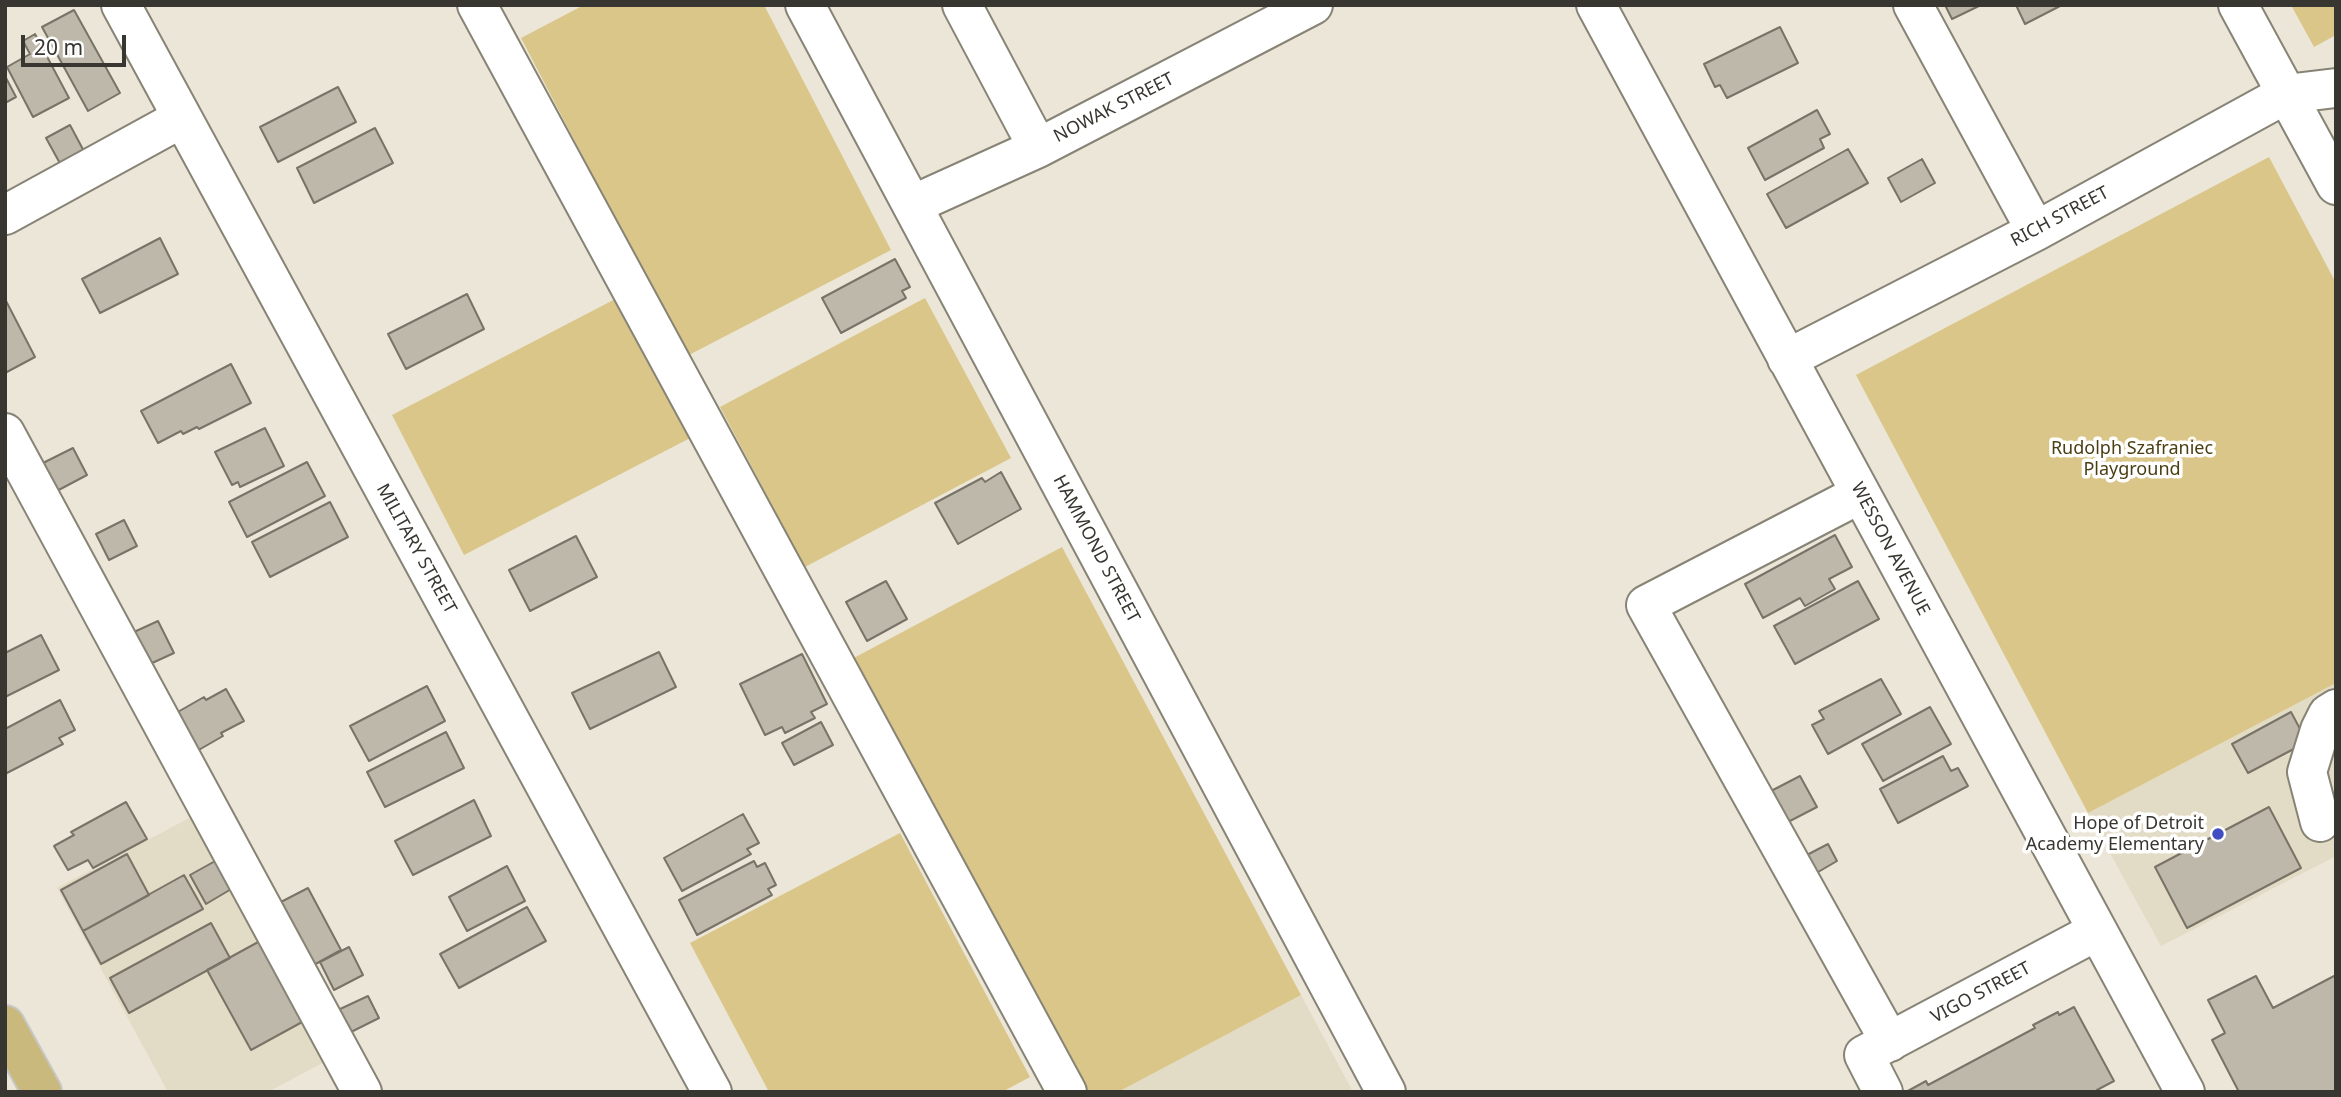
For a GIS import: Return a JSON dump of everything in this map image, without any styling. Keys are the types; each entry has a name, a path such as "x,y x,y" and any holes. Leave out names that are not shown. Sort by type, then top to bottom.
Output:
{"main road":[{"path":"5,1025 42,1092"}],"street":[{"name":"MILITARY STREET","path":"121,5 712,1092"},
{"path":"477,5 1067,1092"},
{"name":"HAMMOND STREET","path":"805,5 1386,1092"},
{"path":"962,5 1038,148"},
{"name":"WESSON AVENUE","path":"1597,5 2185,1092"},
{"path":"1913,5 2036,231"},
{"path":"2238,5 2336,185"},
{"name":"NOWAK STREET","path":"912,205 1038,148 1296,9"},
{"name":"RICH STREET","path":"1787,359 2036,231 2286,94 2336,88"},
{"path":"5,215 182,118"},
{"path":"5,433 362,1092"},
{"path":"1860,494 1646,605 1877,1049 1883,1092"},
{"path":"2320,822 2307,772 2320,730 2328,714 2336,709"},
{"name":"VIGO STREET","path":"1877,1049 2097,930"}],"shaded area":[{"name":"Hope of Detroit Academy Elementary","path":"2336,683 2336,856 2161,946 2088,813"},
{"path":"195,815 326,1061 268,1092 168,1092 57,888"},
{"path":"1301,995 1353,1092 1118,1092"}],"green space":[{"path":"584,5 764,5 891,250 687,356 521,38"},
{"path":"2291,5 2336,5 2336,35 2314,47"},
{"name":"Rudolph Szafraniec Playground","path":"2269,157 2336,283 2336,683 2088,813 1856,375"},
{"path":"623,295 696,435 464,555 392,415"},
{"path":"925,298 1011,458 805,567 720,407"},
{"path":"1062,547 1301,995 1118,1092 1082,1092 850,660"},
{"path":"900,833 1030,1077 1002,1092 769,1092 690,943"}],"building":[{"path":"1945,5 1981,5 1952,19"},
{"path":"2016,5 2062,5 2025,24"},
{"path":"74,10 120,93 88,111 42,27"},
{"path":"1780,27 1798,63 1727,98 1720,85 1715,87 1704,64"},
{"path":"35,34 69,98 33,117 7,67 30,54 23,41"},
{"path":"5,76 16,97 5,103"},
{"path":"338,87 356,122 278,162 260,127"},
{"path":"1817,110 1830,134 1820,139 1824,148 1765,180 1748,148"},
{"path":"70,125 86,155 62,167 46,138"},
{"path":"375,128 393,163 314,203 297,168"},
{"path":"1848,149 1868,183 1786,228 1767,194"},
{"path":"1922,159 1935,183 1901,202 1888,178"},
{"path":"160,238 178,274 100,313 82,279"},
{"path":"895,259 910,287 902,291 906,298 841,333 822,298"},
{"path":"467,294 484,329 406,369 388,334"},
{"path":"5,299 35,357 5,373"},
{"path":"231,364 251,403 199,429 197,427 183,434 181,431 158,443 141,411"},
{"path":"265,428 284,466 240,487 238,482 232,485 215,452"},
{"path":"73,448 87,475 53,493 39,465"},
{"path":"307,462 325,496 247,537 229,502"},
{"path":"1001,472 1021,509 958,544 935,503 982,478 985,482"},
{"path":"330,502 348,537 270,577 252,542"},
{"path":"124,520 137,546 109,560 96,534"},
{"path":"1835,535 1852,567 1829,579 1835,589 1805,606 1800,598 1763,618 1745,584"},
{"path":"576,536 597,577 530,611 509,570"},
{"path":"886,581 907,619 867,641 846,602"},
{"path":"1858,581 1879,619 1795,664 1774,626"},
{"path":"158,621 174,653 150,664 134,632"},
{"path":"41,635 59,670 5,697 5,653"},
{"path":"659,652 676,687 590,729 572,693"},
{"path":"802,654 827,704 811,712 815,718 785,733 782,727 765,735 740,684"},
{"path":"1881,679 1901,714 1828,754 1812,725 1824,719 1819,711"},
{"path":"427,686 445,721 369,761 350,726"},
{"path":"226,689 244,721 221,733 223,736 197,751 176,713 204,697 206,700"},
{"path":"60,700 75,730 59,738 63,744 5,774 5,729"},
{"path":"1930,707 1951,744 1883,781 1862,744"},
{"path":"2291,712 2307,742 2248,773 2232,744"},
{"path":"821,722 833,745 794,765 782,743"},
{"path":"446,732 464,768 385,807 367,772"},
{"path":"1943,756 1951,771 1958,768 1968,786 1898,823 1880,789"},
{"path":"1800,776 1817,807 1788,822 1771,791"},
{"path":"474,800 491,836 413,875 395,841"},
{"path":"126,802 147,839 93,868 88,860 68,870 54,846 74,835 71,832"},
{"path":"2269,807 2301,868 2187,928 2155,867"},
{"path":"743,814 759,843 747,849 751,854 682,891 664,858"},
{"path":"1828,844 1837,861 1813,875 1803,857"},
{"path":"127,854 149,895 83,931 61,890"},
{"path":"217,860 233,888 206,904 190,875"},
{"path":"754,861 757,867 765,863 776,885 768,889 772,895 697,935 679,900"},
{"path":"507,866 525,901 467,931 449,897"},
{"path":"184,875 203,909 101,964 83,931"},
{"path":"308,888 341,950 310,967 277,904"},
{"path":"527,907 546,941 459,988 440,954"},
{"path":"211,923 230,958 129,1013 110,978"},
{"path":"260,941 304,1021 251,1050 207,970"},
{"path":"349,947 363,975 334,990 320,962"},
{"path":"2336,975 2336,1092 2239,1092 2212,1040 2225,1033 2208,1000 2256,976 2273,1008"},
{"path":"368,996 379,1018 349,1033 338,1010"},
{"path":"2074,1007 2114,1081 2097,1090 2098,1092 1906,1092 1926,1081 1928,1085 2035,1028 2033,1025"}],"place":[{"name":"Hope of Detroit Academy Elementary","path":"2218,834"}]}
